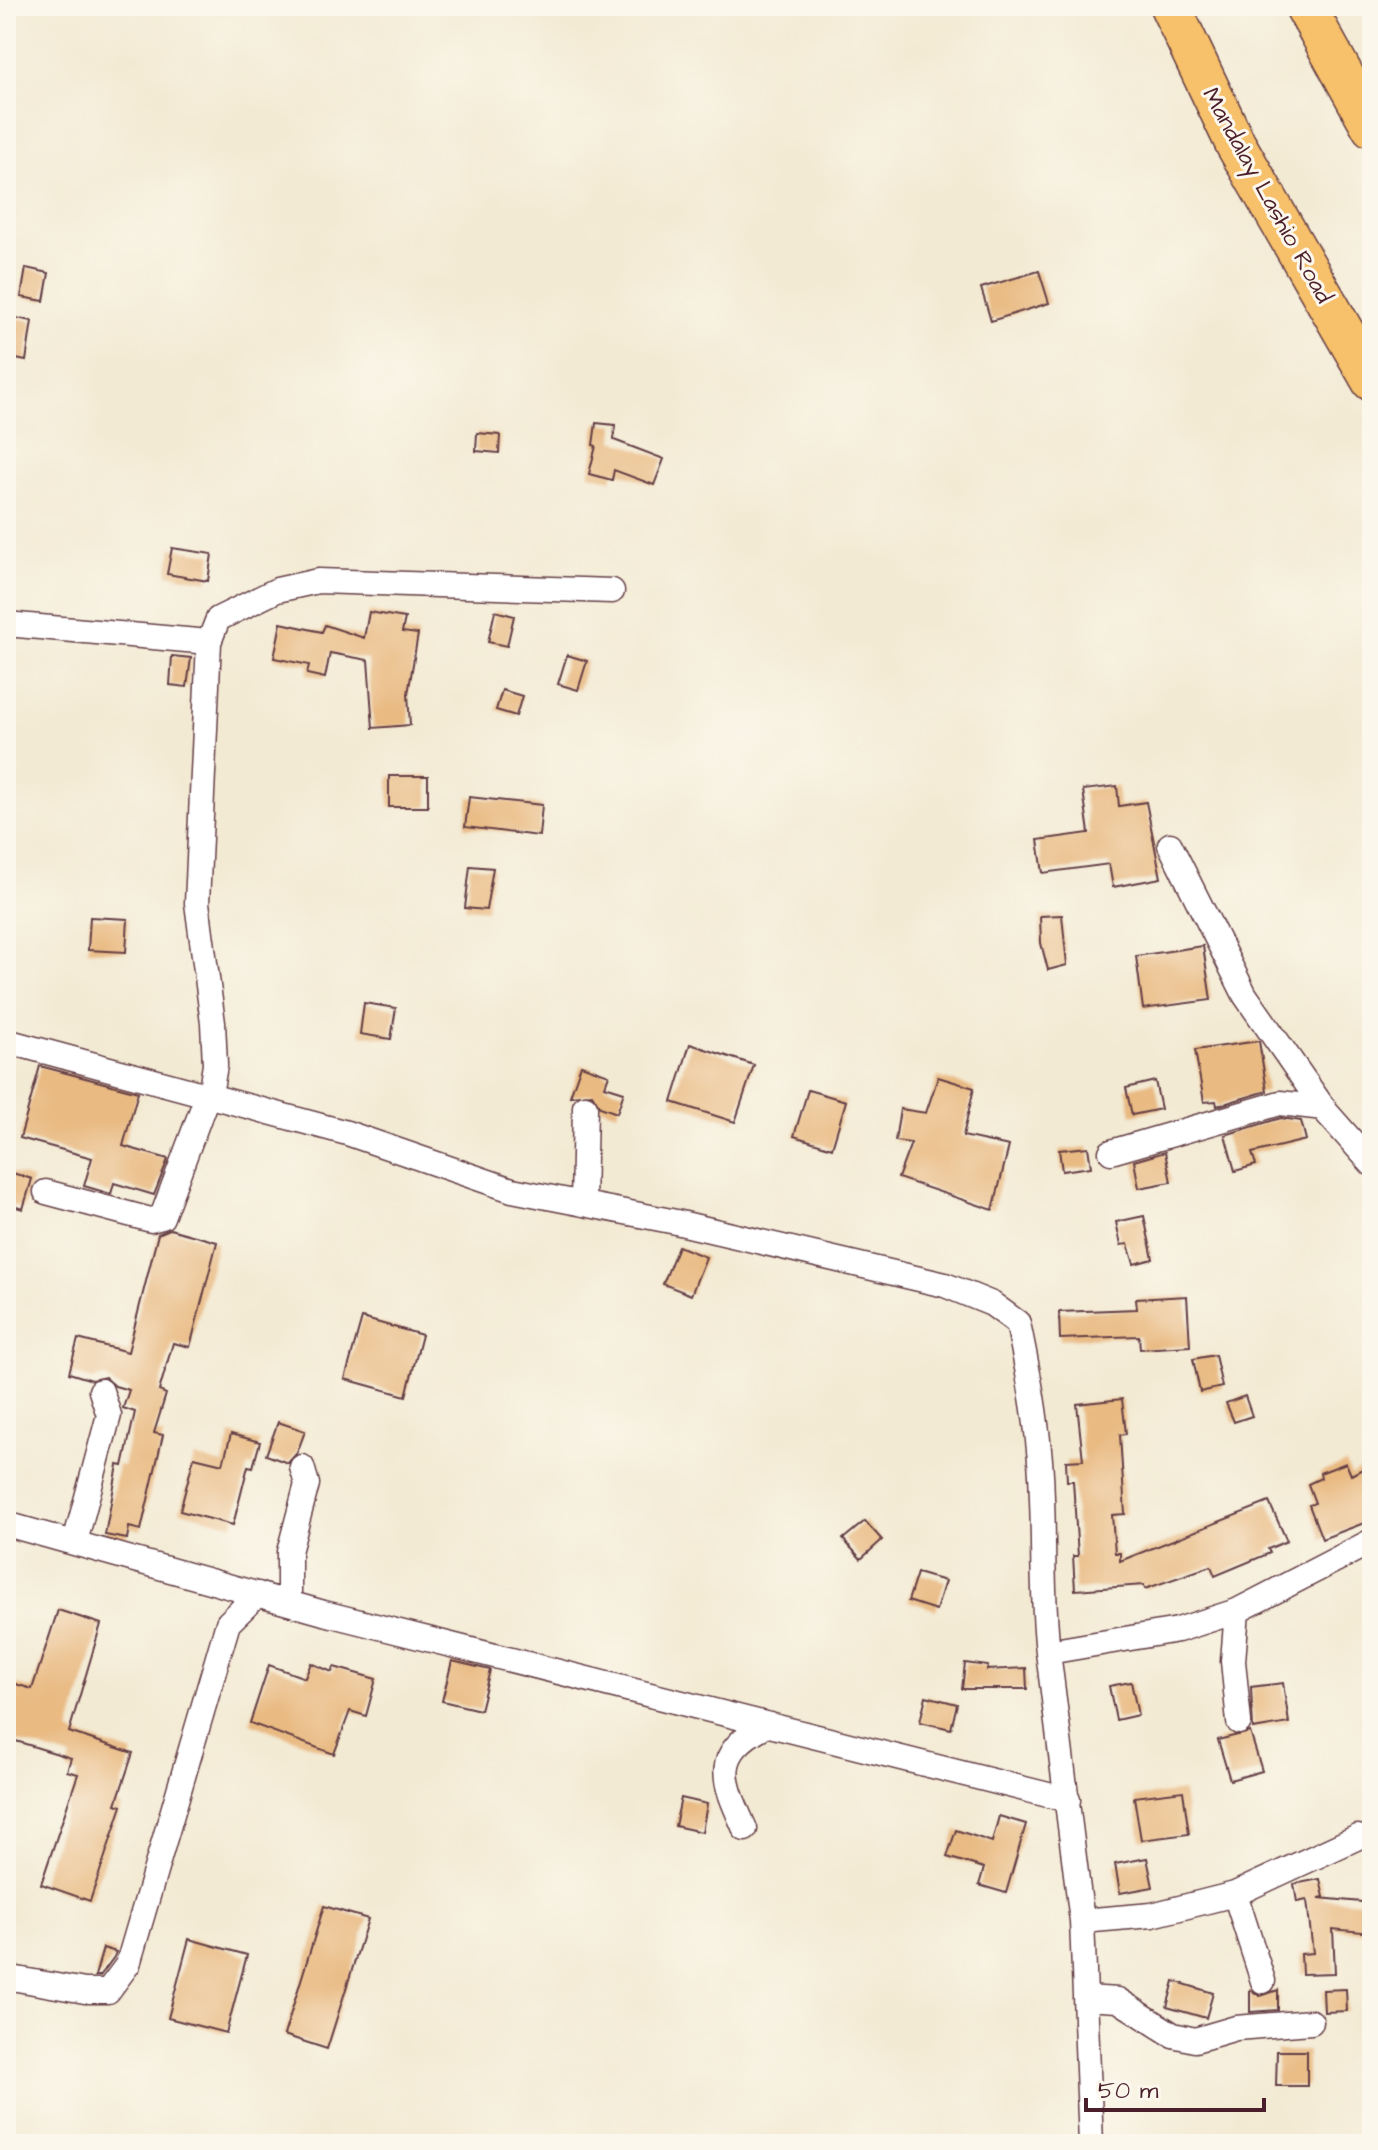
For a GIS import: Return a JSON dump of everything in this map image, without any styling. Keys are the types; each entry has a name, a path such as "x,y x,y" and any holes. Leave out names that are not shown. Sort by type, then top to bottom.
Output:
{"highway":[{"name":"Mandalay Lashio Road","path":"1170,6 1236,145 1372,381"},
{"path":"1305,6 1372,127"}],"street":[{"path":"46,1192 151,1220 162,1217 206,1095 215,1065 197,903 209,642 218,619 277,590 318,581 612,591"},
{"path":"6,624 209,642"},
{"path":"1170,845 1245,995 1324,1108 1372,1164"},
{"path":"6,1041 347,1133 512,1190 945,1285 992,1304 1018,1323 1030,1379 1042,1495 1044,1615 1082,1921 1091,2144"},
{"path":"1111,1152 1280,1103 1324,1108"},
{"path":"583,1204 585,1107"},
{"path":"75,1542 109,1415 101,1391"},
{"path":"289,1602 289,1552 307,1484 302,1467"},
{"path":"6,1524 258,1594 764,1726 1068,1800"},
{"path":"1048,1652 1178,1630 1237,1611 1372,1541"},
{"path":"6,1977 85,1991 108,1991 119,1980 128,1964 228,1623 258,1594"},
{"path":"1237,1611 1233,1661 1239,1722"},
{"path":"745,1829 725,1785 726,1762 740,1739 764,1726"},
{"path":"1082,1921 1152,1915 1235,1894 1358,1837"},
{"path":"1235,1894 1263,1981"},
{"path":"1085,1998 1118,2000 1173,2035 1195,2040 1236,2028 1311,2022"}],"building":[{"path":"26,268 49,273 44,301 21,297"},
{"path":"1039,271 1049,303 991,321 981,288"},
{"path":"6,316 32,321 26,361 6,357"},
{"path":"596,423 615,425 614,440 664,459 654,485 614,470 612,480 589,474 596,446 593,445"},
{"path":"477,433 500,435 499,453 476,451"},
{"path":"172,548 212,554 208,581 167,574"},
{"path":"495,611 514,616 507,646 488,642"},
{"path":"369,612 405,618 402,632 418,634 408,694 410,725 373,728 368,660 330,653 325,678 307,674 309,665 274,658 281,623 322,632 325,625 364,638"},
{"path":"567,655 587,661 578,690 558,684"},
{"path":"172,656 191,658 187,687 170,685"},
{"path":"502,690 522,696 516,716 496,710"},
{"path":"389,776 428,776 428,807 389,807"},
{"path":"1117,786 1119,806 1146,802 1161,878 1113,887 1109,864 1043,873 1038,840 1089,833 1083,790"},
{"path":"469,797 542,805 539,836 465,827"},
{"path":"470,866 493,868 486,910 465,908"},
{"path":"1062,915 1067,965 1048,970 1041,943 1040,916"},
{"path":"90,917 128,919 126,952 88,950"},
{"path":"1203,946 1211,1000 1143,1009 1136,956"},
{"path":"364,1003 396,1008 391,1039 360,1034"},
{"path":"1259,1041 1267,1091 1217,1106 1216,1101 1204,1102 1195,1050"},
{"path":"690,1044 754,1065 735,1122 672,1102"},
{"path":"581,1065 609,1075 605,1086 624,1092 617,1113 600,1107 592,1094 570,1096"},
{"path":"40,1066 138,1092 123,1146 168,1159 154,1195 114,1183 111,1194 84,1186 92,1158 20,1138"},
{"path":"938,1077 974,1088 963,1136 1009,1146 993,1210 898,1178 911,1143 895,1141 900,1109 926,1113"},
{"path":"1155,1081 1161,1109 1132,1115 1126,1088"},
{"path":"808,1090 846,1101 832,1148 794,1136"},
{"path":"1281,1118 1301,1121 1306,1140 1252,1153 1256,1165 1235,1171 1225,1135"},
{"path":"1088,1147 1091,1167 1062,1171 1059,1150"},
{"path":"1165,1152 1171,1182 1139,1188 1134,1161"},
{"path":"6,1171 32,1179 23,1209 6,1204"},
{"path":"1144,1216 1153,1259 1134,1264 1128,1244 1121,1245 1116,1222"},
{"path":"170,1229 217,1242 190,1347 173,1343 159,1391 166,1394 154,1433 163,1435 141,1530 129,1527 127,1539 105,1535 118,1465 123,1466 135,1412 123,1408 129,1390 115,1386 105,1377 92,1380 69,1373 78,1339 128,1352 158,1234"},
{"path":"678,1246 706,1257 691,1295 663,1284"},
{"path":"1187,1296 1190,1346 1140,1349 1139,1336 1060,1339 1059,1312 1137,1309 1136,1299"},
{"path":"362,1318 422,1335 406,1396 345,1379"},
{"path":"1215,1355 1222,1387 1200,1392 1193,1359"},
{"path":"1245,1396 1252,1416 1234,1422 1226,1403"},
{"path":"1122,1399 1126,1434 1120,1435 1125,1514 1112,1515 1115,1553 1120,1553 1120,1561 1269,1502 1287,1541 1268,1549 1270,1553 1215,1576 1211,1566 1145,1589 1144,1585 1075,1590 1073,1556 1078,1556 1073,1481 1067,1481 1066,1461 1083,1460 1077,1404"},
{"path":"278,1422 305,1431 297,1453 288,1463 266,1455"},
{"path":"231,1434 260,1442 253,1467 248,1466 233,1525 180,1511 194,1457 223,1464"},
{"path":"1346,1463 1351,1475 1372,1464 1372,1520 1322,1539 1309,1505 1315,1503 1308,1484 1321,1478 1320,1473"},
{"path":"865,1521 882,1540 861,1559 843,1539"},
{"path":"917,1573 945,1581 936,1610 908,1601"},
{"path":"58,1610 101,1624 69,1732 133,1753 116,1804 122,1806 90,1901 41,1884 78,1774 67,1771 71,1758 6,1738 6,1681 32,1689"},
{"path":"452,1661 490,1670 480,1710 442,1701"},
{"path":"311,1663 332,1672 334,1667 376,1679 366,1716 350,1711 334,1754 250,1723 269,1665 305,1678"},
{"path":"965,1663 988,1666 987,1670 1026,1668 1027,1689 962,1689"},
{"path":"1131,1682 1138,1715 1116,1720 1109,1686"},
{"path":"1283,1683 1289,1723 1253,1729 1251,1687"},
{"path":"926,1696 957,1704 951,1729 920,1722"},
{"path":"1250,1732 1262,1771 1230,1780 1218,1740"},
{"path":"1183,1791 1189,1834 1141,1840 1134,1797"},
{"path":"681,1798 707,1804 702,1832 675,1826"},
{"path":"999,1816 1026,1824 1006,1893 979,1885 984,1868 947,1857 956,1830 992,1842"},
{"path":"1147,1858 1153,1887 1120,1893 1115,1864"},
{"path":"1320,1879 1324,1897 1319,1898 1372,1903 1372,1933 1333,1929 1335,1973 1302,1974 1301,1954 1313,1953 1307,1900 1297,1902 1294,1884"},
{"path":"324,1906 368,1919 327,2049 284,2035"},
{"path":"189,1939 247,1955 226,2033 168,2018"},
{"path":"103,1948 116,1952 100,1976 95,1976"},
{"path":"1174,1981 1213,1993 1206,2018 1167,2007"},
{"path":"1346,1989 1347,2011 1324,2012 1323,1990"},
{"path":"1250,1990 1261,1996 1278,1990 1278,2010 1250,2012"},
{"path":"1277,2051 1307,2051 1307,2086 1276,2086"}]}
